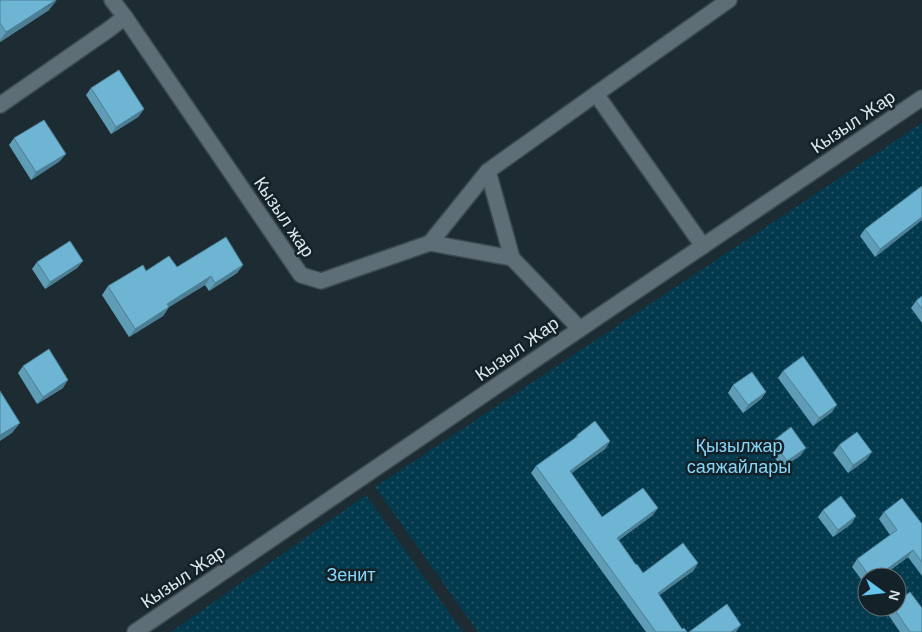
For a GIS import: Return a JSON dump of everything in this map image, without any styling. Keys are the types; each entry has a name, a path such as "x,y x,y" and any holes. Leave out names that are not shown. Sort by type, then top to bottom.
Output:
{"street":[{"name":"Кызыл жар","path":"112,0 301,275 321,281 430,243 512,258 580,329"},
{"path":"430,243 488,171 729,0"},
{"path":"0,105 124,17"},
{"path":"596,94 703,246"},
{"name":"Кызыл Жар","path":"135,632 922,98"},
{"path":"488,171 512,258"}],"green space":[{"name":"Қызылжар саяжайлары","path":"922,123 922,632 478,632 375,487"},
{"name":"Зенит","path":"366,495 463,632 171,632"}],"building":[{"path":"0,0 56,0 6,32 0,23"},
{"path":"119,70 144,109 116,127 91,88"},
{"path":"44,120 66,154 36,172 14,138"},
{"path":"922,186 922,217 880,249 865,229"},
{"path":"226,237 243,265 215,283 211,276 167,304 169,307 135,329 108,286 143,265 146,271 169,256 177,267"},
{"path":"70,241 83,261 50,282 37,262"},
{"path":"922,296 922,309 916,301"},
{"path":"49,349 68,380 43,397 23,366"},
{"path":"803,356 837,405 819,418 783,371"},
{"path":"752,372 766,392 748,405 733,385"},
{"path":"0,391 20,423 0,435"},
{"path":"595,421 610,441 570,471 602,517 643,488 658,508 617,538 643,573 683,543 698,563 658,593 682,629 684,628 687,632 656,632 536,466 578,436"},
{"path":"791,427 806,448 787,461 773,441"},
{"path":"857,432 872,452 853,465 839,445"},
{"path":"841,496 856,516 838,530 823,510"},
{"path":"902,498 922,524 922,562 913,550 890,567 863,567 857,559 897,530 884,512"},
{"path":"910,592 922,608 922,632 910,632 900,617 907,617 907,594"},
{"path":"727,604 741,625 731,632 689,632"}]}
